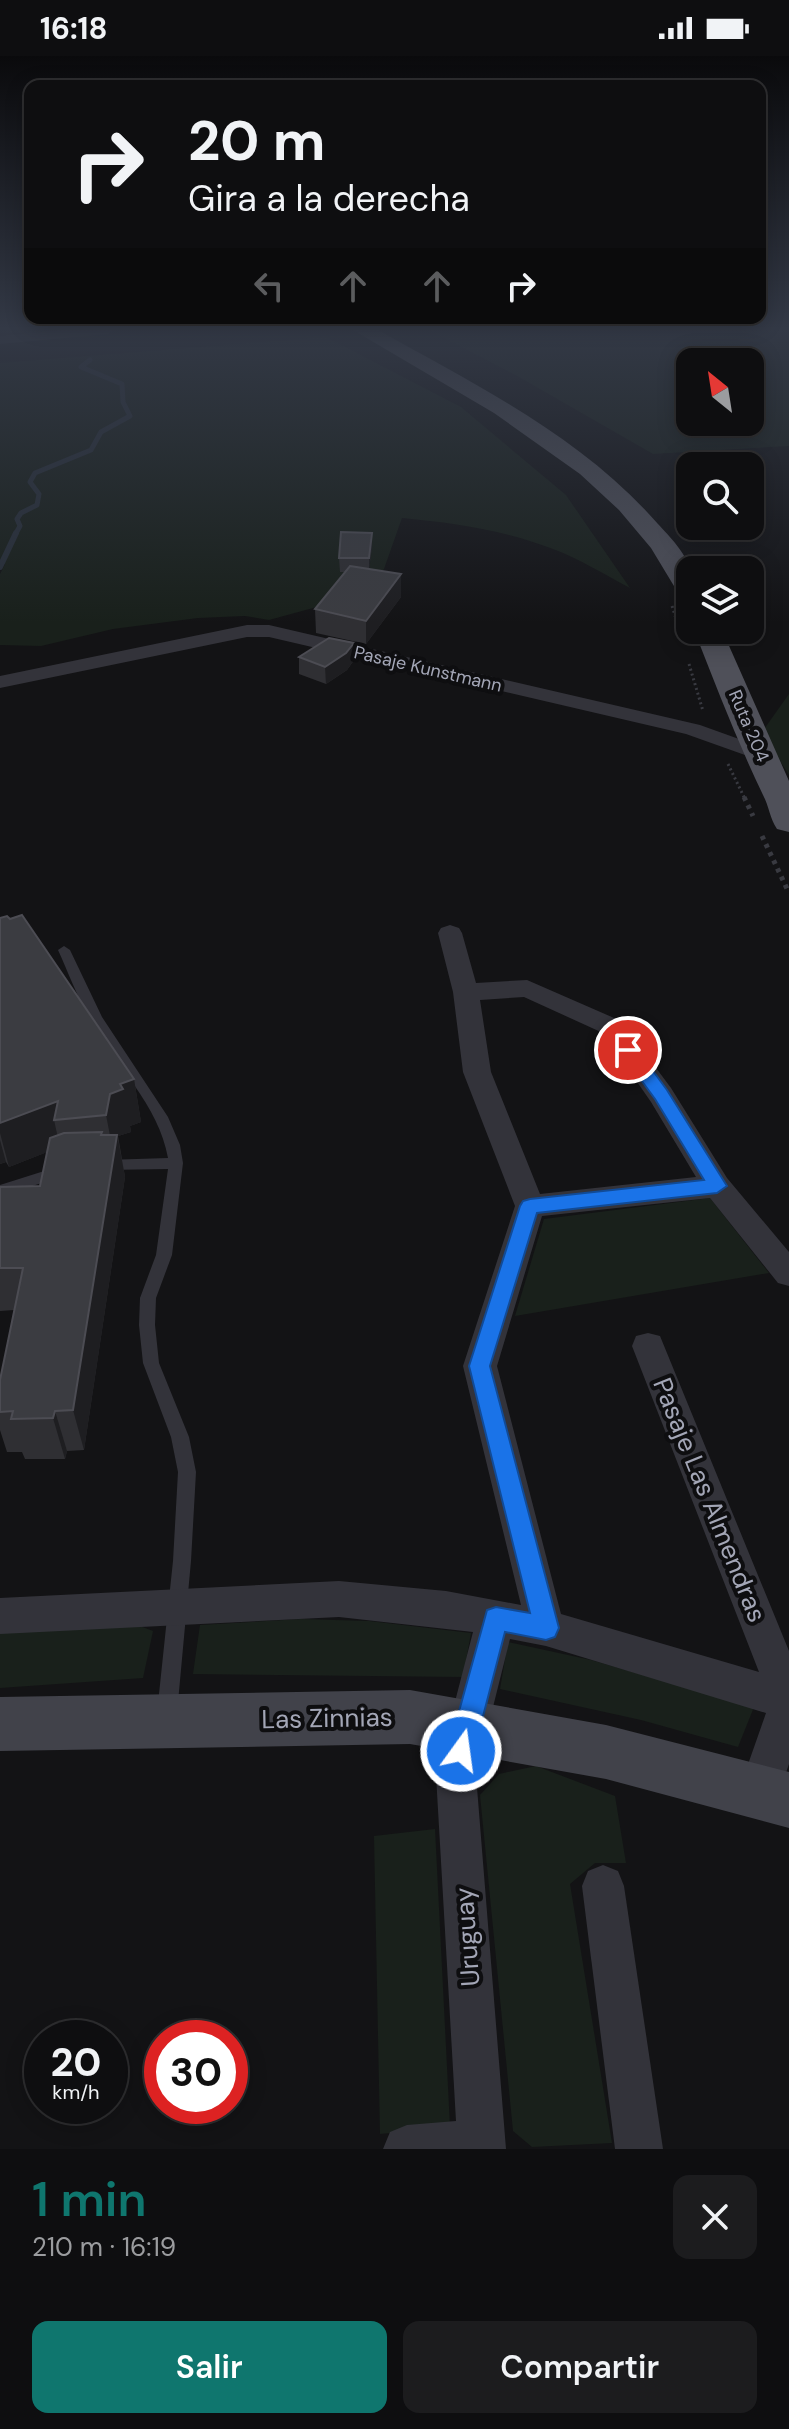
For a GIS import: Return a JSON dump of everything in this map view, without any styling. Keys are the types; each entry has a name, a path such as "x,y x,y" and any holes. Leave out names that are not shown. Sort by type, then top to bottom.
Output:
{"main road":[{"path":"531,428 576,458 637,514 676,566"},
{"name":"Ruta 204","path":"700,644 759,754 776,819"}],"street":[{"name":"Pasaje Kunstmann","path":"0,682 247,631 269,631 659,721 759,754"},
{"path":"450,933 466,992 477,1072 530,1206 480,1366 546,1628"},
{"path":"466,992 527,988 612,1027 661,1095 717,1186 789,1274"},
{"path":"530,1206 717,1186"},
{"name":"Pasaje Las Almendras","path":"648,1346 789,1700"},
{"path":"0,1616 339,1599 446,1609 546,1628 789,1700 774,1795"},
{"name":"Uruguay","path":"482,2146 456,1775 465,1726 477,1695 496,1618"},
{"name":"Las Zinnias","path":"0,1724 410,1717 606,1752 774,1795"},
{"path":"603,1886 639,2149"},
{"path":"407,2149 482,2146"}],"lane":[{"path":"64,950 96,1018 161,1117 173,1145 176,1163 164,1255 148,1298 147,1325 151,1363 180,1437 187,1472 178,1608 166,1719"},
{"path":"0,1191 78,1167 176,1163"}],"path":[{"path":"669,602 676,611"},
{"path":"687,657 700,704 716,738 776,819 789,893"}],"shaded area":[{"path":"0,428 486,428 566,495 630,588 573,557 535,542 479,528 402,518 384,569 364,589 324,605 269,620 245,616 198,618 113,629 41,646 0,645 0,574 5,564 0,561"},
{"path":"607,428 676,428 676,436 764,436 764,428 789,428 789,446 653,454"},
{"path":"789,694 789,775 762,732"},
{"path":"710,1198 769,1273 515,1316 544,1219"},
{"path":"301,1619 369,1621 471,1633 463,1677 193,1674 200,1625"},
{"path":"132,1623 153,1631 143,1678 0,1688 0,1632"},
{"path":"508,1642 591,1660 754,1707 738,1747 641,1720 500,1689"},
{"path":"536,1766 615,1796 626,1863 595,1863 570,1884 612,2143 532,2147 513,2131 480,1795 499,1774"},
{"path":"435,1829 450,2127 380,2134 374,1836"}],"building":[{"path":"341,532 372,533 369,558 339,558"},
{"path":"350,566 401,574 366,621 315,609"},
{"path":"329,638 354,643 346,653 325,667 299,657"},
{"path":"22,915 134,1079 120,1084 123,1089 110,1094 106,1115 54,1120 58,1101 0,1123 0,918"},
{"path":"102,1132 101,1135 117,1135 73,1410 55,1411 53,1418 11,1419 13,1411 0,1412 0,1380 23,1268 0,1268 0,1187 40,1186 50,1138 64,1133"}],"waterway":[{"path":"15,534 21,513 37,505 39,494 30,482 35,473 91,450 101,432 109,428"},
{"path":"0,567 15,534"}],"route":[{"path":"461,1751 465,1726 477,1695 496,1618 546,1628 480,1366 530,1206 717,1186 661,1095 628,1050"}]}
